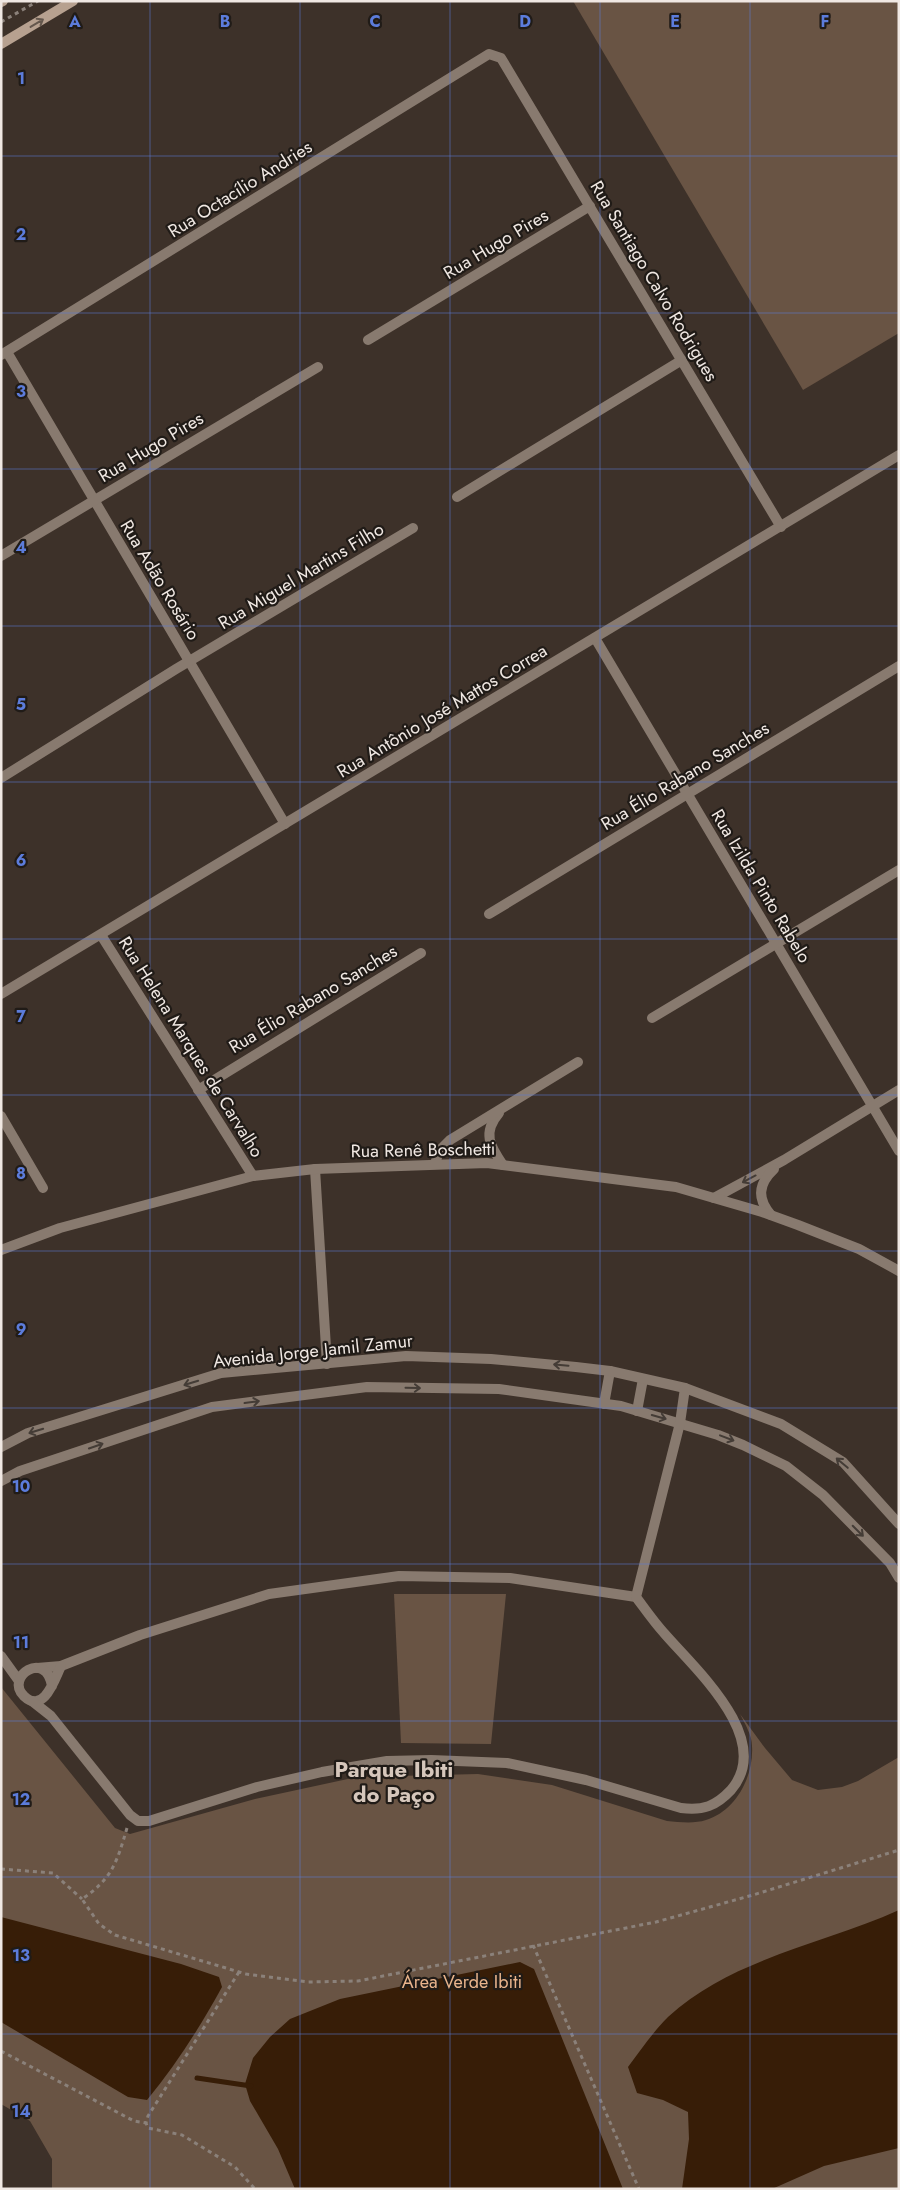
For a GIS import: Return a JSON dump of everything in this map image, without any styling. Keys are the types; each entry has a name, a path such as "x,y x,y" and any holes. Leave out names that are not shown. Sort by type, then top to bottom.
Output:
{"main road":[{"path":"1,44 74,1"}],"street":[{"name":"Rua Octacílio Andries","path":"4,354 489,54 496,55"},
{"name":"Rua Santiago Calvo Rodrigues","path":"496,55 501,58 781,527"},
{"name":"Rua Hugo Pires","path":"368,340 590,206"},
{"name":"Rua Adão Rosário","path":"4,354 94,500 285,824"},
{"path":"457,497 682,360"},
{"name":"Rua Hugo Pires","path":"1,556 318,367"},
{"name":"Rua Antônio José Mattos Correa","path":"1,994 899,455"},
{"name":"Rua Miguel Martins Filho","path":"1,778 189,662 413,528"},
{"name":"Rua Izilda Pinto Rabelo","path":"595,638 899,1150"},
{"name":"Rua Élio Rabano Sanches","path":"489,914 899,666"},
{"path":"652,1018 899,870"},
{"name":"Rua Helena Marques de Carvalho","path":"101,935 253,1176"},
{"name":"Rua Élio Rabano Sanches","path":"198,1090 421,954"},
{"path":"435,1164 439,1151 450,1140 578,1062"},
{"path":"714,1198 784,1160 899,1090"},
{"path":"503,1165 488,1139 491,1122 504,1107"},
{"path":"1,1116 43,1188"},
{"path":"772,1215 763,1206 761,1189 766,1176 784,1160"},
{"name":"Rua Renê Boschetti","path":"1,1250 60,1228 253,1176 315,1169 487,1162 676,1187 772,1215 859,1249 899,1272"},
{"path":"315,1169 327,1364"},
{"name":"Avenida Jorge Jamil Zamur","path":"1,1447 28,1433 222,1373 406,1356 491,1359 610,1371 685,1388 780,1424 843,1462 899,1524"},
{"path":"604,1404 610,1371"},
{"path":"637,1411 643,1379"},
{"path":"1,1481 20,1471 212,1407 367,1387 499,1390 604,1404 637,1411 680,1423 743,1445 786,1466 823,1495 890,1563 899,1578"},
{"path":"636,1597 680,1423 685,1388"},
{"path":"400,1576 510,1578 636,1597 662,1631 721,1697 737,1724 743,1750 742,1770 733,1787 721,1800 708,1808 696,1810 681,1808 586,1780 507,1763 431,1760 387,1762 322,1772 257,1787 149,1821 138,1821 130,1815 51,1716 32,1700 24,1697 19,1689 19,1681 22,1674 33,1668 61,1666 140,1635 269,1594 400,1576"},
{"path":"2,1657 45,1671 50,1677 51,1716"},
{"path":"2,1657 19,1681"},
{"path":"32,1700 41,1700 50,1690 61,1666"}],"path":[{"path":"1,22 38,1"},
{"path":"82,1898 99,1887 118,1859 130,1815"},
{"path":"1,1869 53,1872 82,1898 100,1924 115,1935 239,1972 308,1982 358,1980 656,1922 753,1895 899,1850"},
{"path":"533,1945 639,2189"},
{"path":"239,1972 148,2116 146,2123 148,2128 182,2135 235,2167 255,2189"},
{"path":"1,2051 134,2121 146,2123"}],"green space":[{"path":"573,1 899,1 899,333 803,390"},
{"path":"394,1594 506,1594 491,1744 401,1743"},
{"name":"Área Verde Ibiti","path":"1,1687 115,1828 130,1834 255,1799 357,1777 478,1774 552,1785 667,1821 697,1822 706,1820 726,1809 741,1791 746,1780 752,1757 752,1742 740,1714 792,1780 818,1790 842,1787 858,1781 899,1757 899,2189 52,2189 52,2159 30,2121 1,2104"}],"shaded area":[{"path":"899,1910 899,2148 824,2166 772,2189 682,2189 689,2139 688,2112 663,2100 637,2093 628,2067 657,2029 668,2017 693,1997 720,1980 749,1966"},
{"path":"1,1917 181,1964 219,1977 222,1987 205,2017 178,2059 147,2100 128,2097 1,2022"},
{"path":"520,1962 534,1969 623,2189 295,2189 278,2149 250,2101 245,2084 253,2058 270,2037 290,2019 340,1999"}],"waterway":[{"path":"197,2078 251,2086"}],"district":[{"name":"Parque Ibiti do Paço","path":"394,1782"}]}
